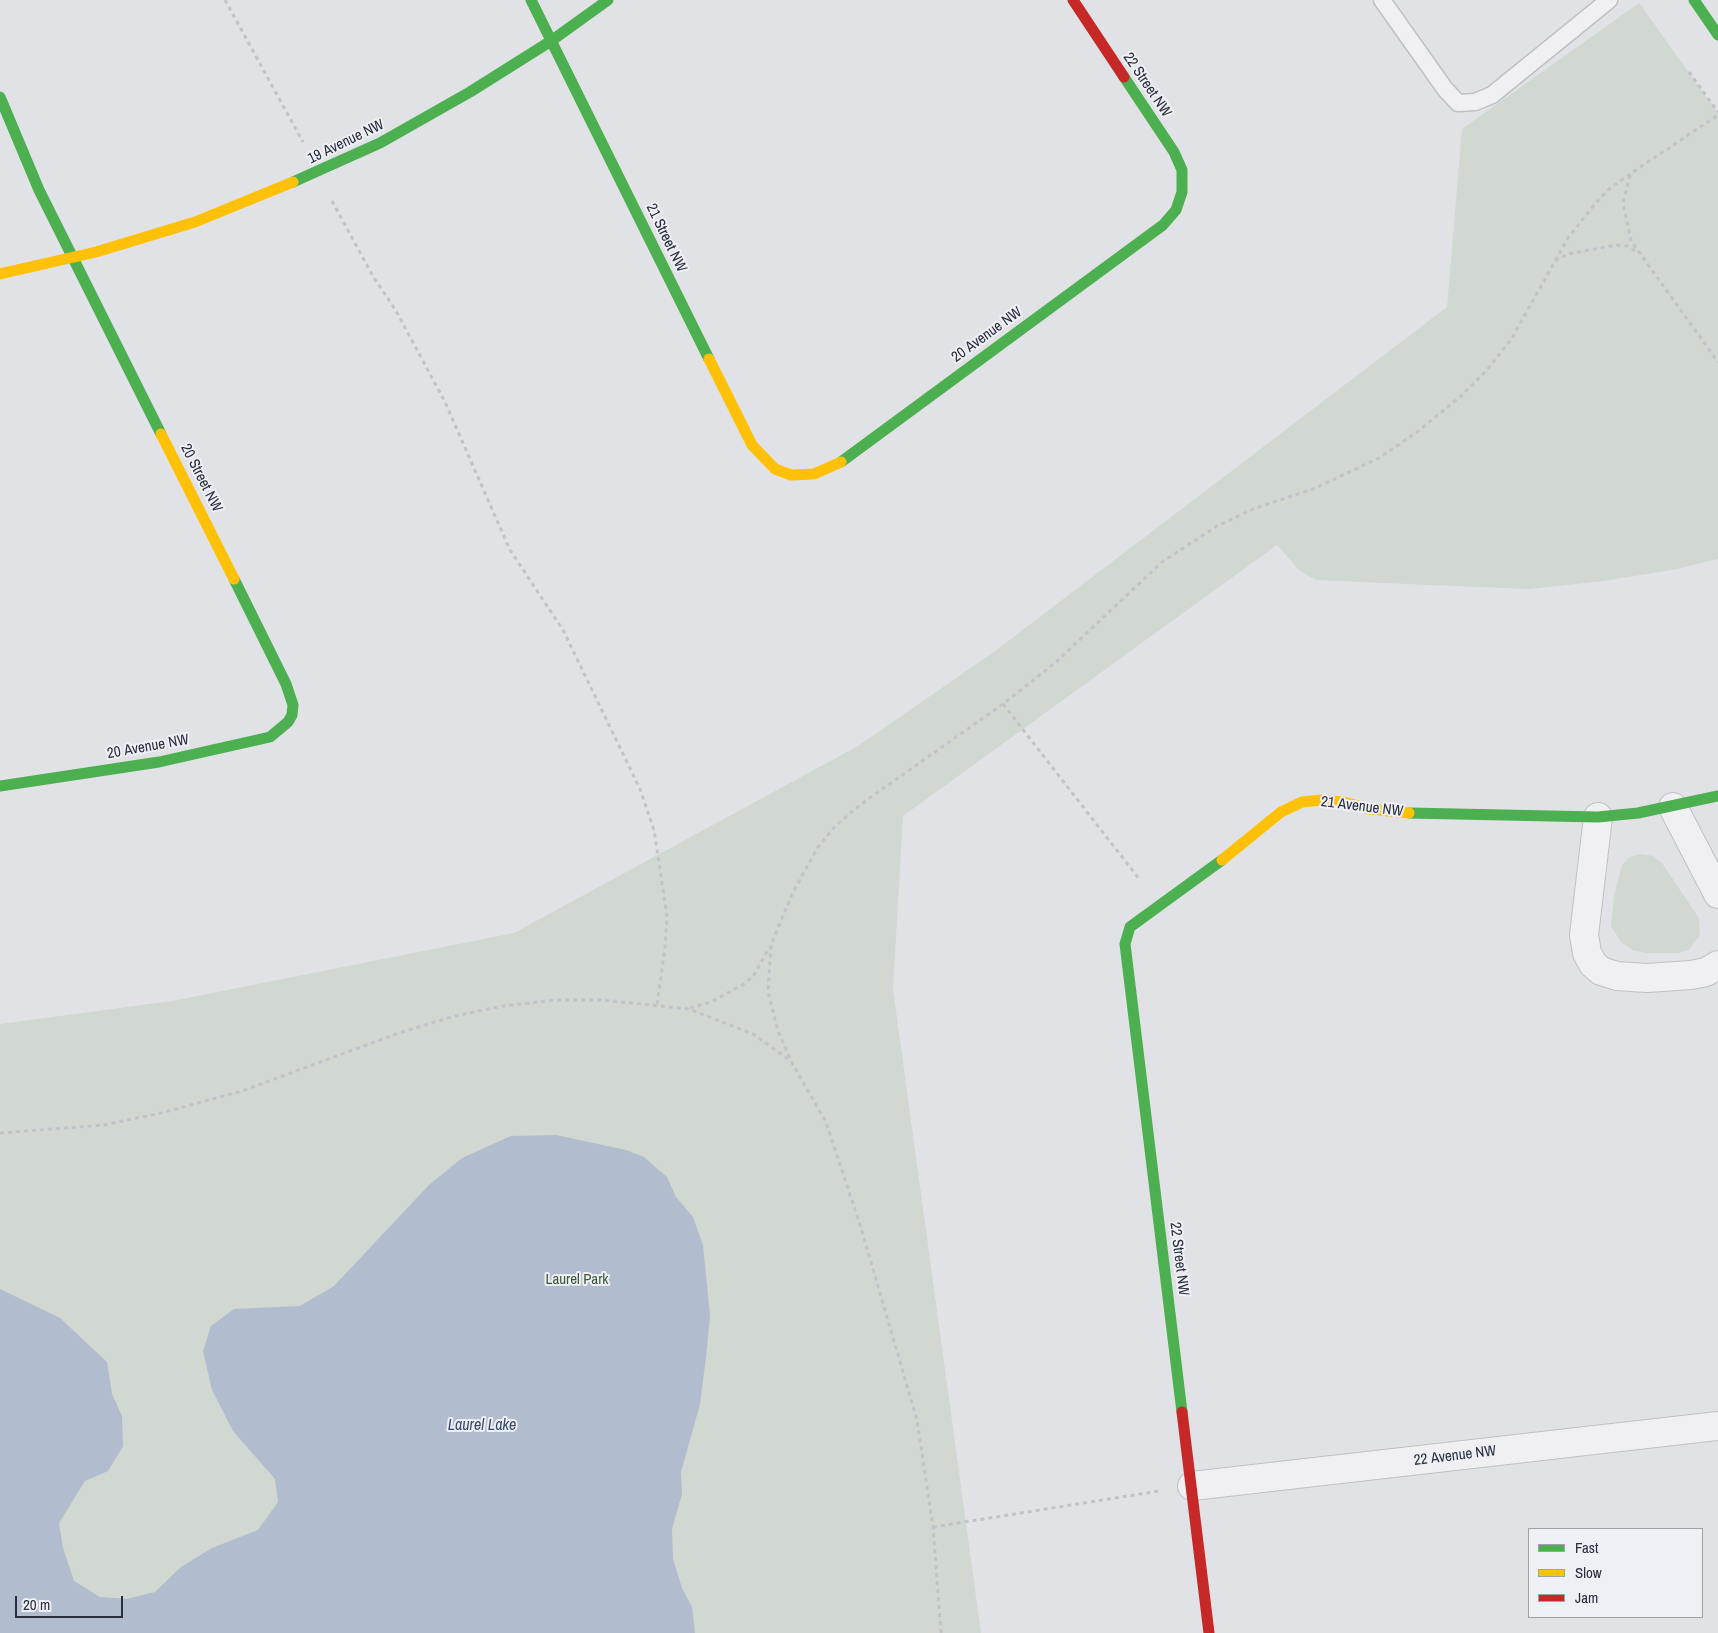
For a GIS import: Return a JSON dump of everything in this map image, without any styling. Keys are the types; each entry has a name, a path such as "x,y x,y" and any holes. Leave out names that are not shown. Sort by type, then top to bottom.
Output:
{"street":[{"name":"21 Street NW","path":"531,0 752,445 775,469 791,475"},
{"name":"19 Avenue NW","path":"0,274 73,258 195,222 318,172 380,143 470,92 552,41 608,0"},
{"name":"22 Street NW","path":"1073,0 1174,152 1182,170 1182,192"},
{"path":"1694,0 1718,35"},
{"path":"0,97 34,181 73,258"},
{"name":"20 Avenue NW","path":"791,475 814,474 835,466 1163,225 1176,210 1182,192"},
{"name":"20 Street NW","path":"73,258 286,684 293,705 292,715"},
{"name":"20 Avenue NW","path":"0,786 159,762 270,737 288,722 292,715"},
{"name":"21 Avenue NW","path":"1159,904 1231,852 1281,812 1302,802 1322,800 1344,802 1369,809 1404,813 1598,817 1673,807 1718,796"},
{"path":"1673,807 1718,894"},
{"path":"1598,817 1584,934 1587,953 1593,964 1601,971 1617,976 1647,978 1691,975 1706,972 1718,965"},
{"name":"22 Street NW","path":"1159,904 1130,927 1125,944 1209,1633"},
{"name":"22 Avenue NW","path":"1192,1486 1718,1426"}],"lane":[{"path":"1382,0 1445,89 1458,103 1475,102 1492,95 1609,0"}],"path":[{"path":"226,0 304,146"},
{"path":"689,1009 711,1002 744,984 754,975 770,945 797,884 818,847 836,825 864,802 1003,704 1055,663 1162,562 1190,542 1253,509 1336,480 1379,458 1417,432 1460,397 1487,370 1529,311 1554,262 1581,218 1608,190 1718,114 1689,72"},
{"path":"1630,174 1623,204 1631,241 1718,362"},
{"path":"340,217 374,278 395,309 445,402 489,507 510,550 563,630 640,789 654,830 667,916 657,1005"},
{"path":"1554,262 1568,254 1616,245 1628,246 1638,252"},
{"path":"1003,704 1159,904"},
{"path":"770,945 768,992 778,1031 791,1062 826,1122 861,1228 917,1420 933,1527 941,1633"},
{"path":"0,1133 104,1125 161,1114 242,1092 399,1033 455,1016 503,1006 556,1000 602,1000 689,1009 752,1034 791,1062"},
{"path":"933,1527 1192,1486"}],"green space":[{"name":"Laurel Park","path":"1639,3 1718,113 1718,559 1677,569 1604,581 1529,589 1316,580 1300,571 1277,545 903,816 893,989 981,1633 0,1633 0,1024 172,1001 514,933 858,746 995,651 1447,307 1462,129"},
{"path":"1641,854 1653,856 1662,863 1699,918 1700,935 1689,950 1677,953 1647,953 1632,950 1621,942 1611,926 1614,896 1622,865 1630,857"}],"water":[{"name":"Laurel Lake","path":"556,1135 626,1150 644,1157 667,1177 676,1197 693,1217 703,1245 710,1316 706,1357 700,1404 681,1472 682,1494 672,1529 673,1559 682,1588 692,1607 695,1633 0,1633 0,1289 60,1318 107,1362 112,1394 122,1416 123,1446 108,1471 85,1481 59,1523 63,1548 74,1581 100,1597 127,1599 155,1592 181,1567 212,1548 258,1530 278,1502 275,1479 233,1431 212,1390 203,1351 211,1326 234,1309 300,1306 334,1286 429,1185 462,1158 511,1136"}],"traffic: fast":[{"path":"531,0 709,359"},
{"path":"293,182 380,143 470,92 551,41 608,0"},
{"path":"1694,0 1718,35"},
{"path":"841,462 1163,225 1176,210 1182,192 1182,170 1174,152 1124,77"},
{"path":"0,97 39,190 161,434"},
{"path":"0,786 159,762 270,737 288,722 292,715 293,705 286,684 234,579"},
{"path":"1409,813 1598,817 1638,813 1718,796"},
{"path":"1182,1412 1125,944 1130,927 1222,860"}],"traffic: slow":[{"path":"0,274 96,252 195,222 293,182"},
{"path":"709,359 752,445 775,469 791,475 814,474 841,462"},
{"path":"161,434 234,579"},
{"path":"1222,860 1281,812 1302,802 1322,800 1344,802 1369,809 1409,813"}],"traffic: jam":[{"path":"1073,0 1124,77"},
{"path":"1182,1412 1209,1633"}]}
